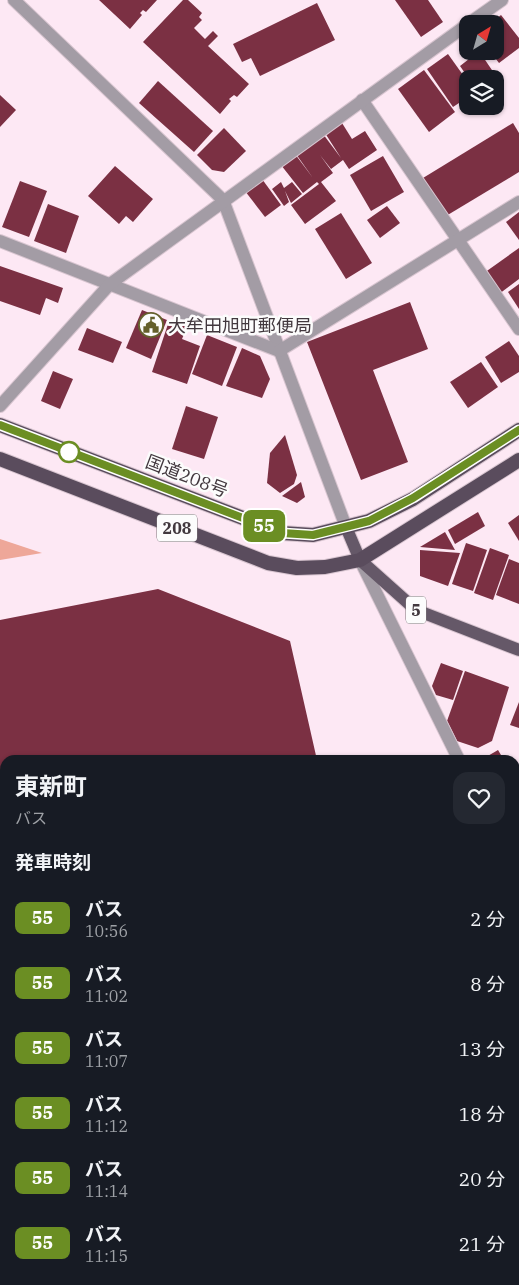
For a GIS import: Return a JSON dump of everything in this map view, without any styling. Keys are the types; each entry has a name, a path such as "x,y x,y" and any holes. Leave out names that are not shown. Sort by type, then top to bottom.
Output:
{"highway":[{"name":"国道208号","path":"0,425 282,533 313,535 369,521 413,498 519,430"},
{"name":"208","path":"0,459 268,563 297,568 325,567 360,560 519,460"}],"main road":[{"name":"5","path":"346,527 360,560 416,610 519,650"}],"street":[{"path":"14,0 224,200 346,527"},
{"path":"481,15 502,0"},
{"path":"0,406 110,284 459,30"},
{"path":"362,100 519,329"},
{"path":"279,351 519,202"},
{"path":"0,241 279,351"},
{"path":"360,560 457,755"}],"shaded area":[{"path":"0,539 42,553 0,560"}],"building":[{"path":"99,0 157,0 146,12 143,10 140,13 142,15 130,29"},
{"path":"183,0 188,0 202,13 199,17 202,20 194,28 205,39 213,31 218,36 208,46 249,84 237,97 234,95 229,99 231,101 220,114 143,42"},
{"path":"395,0 428,0 443,22 421,37"},
{"path":"317,3 335,40 260,76 251,58 242,62 233,44"},
{"path":"504,19 519,38 519,48 504,59"},
{"path":"448,54 459,70 459,103 453,107 427,69"},
{"path":"468,60 485,60 492,70 463,70 460,66"},
{"path":"424,70 455,112 429,132 398,89"},
{"path":"158,81 213,131 194,152 139,103"},
{"path":"0,95 16,110 0,127"},
{"path":"342,123 352,139 365,131 377,150 349,169 343,160 331,169 320,155 333,173 321,182 336,201 305,224 291,205 319,184 317,182 303,193 281,165 295,154 313,178 296,154 323,134 341,158 325,133"},
{"path":"513,123 519,133 519,172 446,216 423,178"},
{"path":"224,128 246,151 224,172 212,170 197,155"},
{"path":"383,156 404,192 371,211 350,175"},
{"path":"115,166 153,199 133,222 126,216 119,224 88,196"},
{"path":"262,179 281,205 265,217 245,191"},
{"path":"20,181 47,191 29,237 2,227"},
{"path":"281,182 284,188 292,182 302,194 291,203 285,191 289,202 284,206 272,189"},
{"path":"48,204 79,216 66,253 34,241"},
{"path":"387,206 400,223 380,238 367,220"},
{"path":"519,212 519,240 506,222"},
{"path":"341,213 372,263 346,279 315,229"},
{"path":"519,248 519,279 499,294 484,273"},
{"path":"0,266 63,288 58,303 46,298 40,315 0,301"},
{"path":"519,284 519,309 508,292"},
{"path":"410,302 428,349 373,370 408,462 361,480 307,342"},
{"path":"142,310 167,320 151,359 126,348"},
{"path":"169,321 187,327 182,339 200,346 187,384 152,372"},
{"path":"87,328 122,342 113,363 78,350"},
{"path":"207,335 237,347 222,386 192,374"},
{"path":"509,341 519,356 519,372 501,383 485,357"},
{"path":"242,348 260,356 270,379 262,398 226,386"},
{"path":"481,362 498,387 468,408 450,382"},
{"path":"53,371 73,379 60,409 41,401"},
{"path":"186,406 218,417 204,459 172,449"},
{"path":"285,435 297,475 294,484 280,493 267,483 270,453"},
{"path":"301,482 305,497 297,503 282,496"},
{"path":"478,512 485,526 455,544 448,530"},
{"path":"519,515 519,541 508,523"},
{"path":"445,532 455,550 420,547"},
{"path":"466,543 487,550 473,591 452,584"},
{"path":"490,548 509,555 493,600 474,593"},
{"path":"420,550 460,553 448,586 420,576"},
{"path":"509,559 519,563 519,604 496,595"},
{"path":"158,589 290,641 316,755 0,755 0,620"},
{"path":"441,663 463,671 453,700 436,695 432,686"},
{"path":"465,671 509,687 492,741 478,748 457,741 447,721"},
{"path":"519,702 519,728 510,725"},
{"path":"498,750 501,755 490,755"}],"bus line":[{"name":"55","path":"0,425 282,533 313,535 369,521 413,498 519,430"}],"place":[{"name":"大牟田旭町郵便局","path":"151,325"}]}
